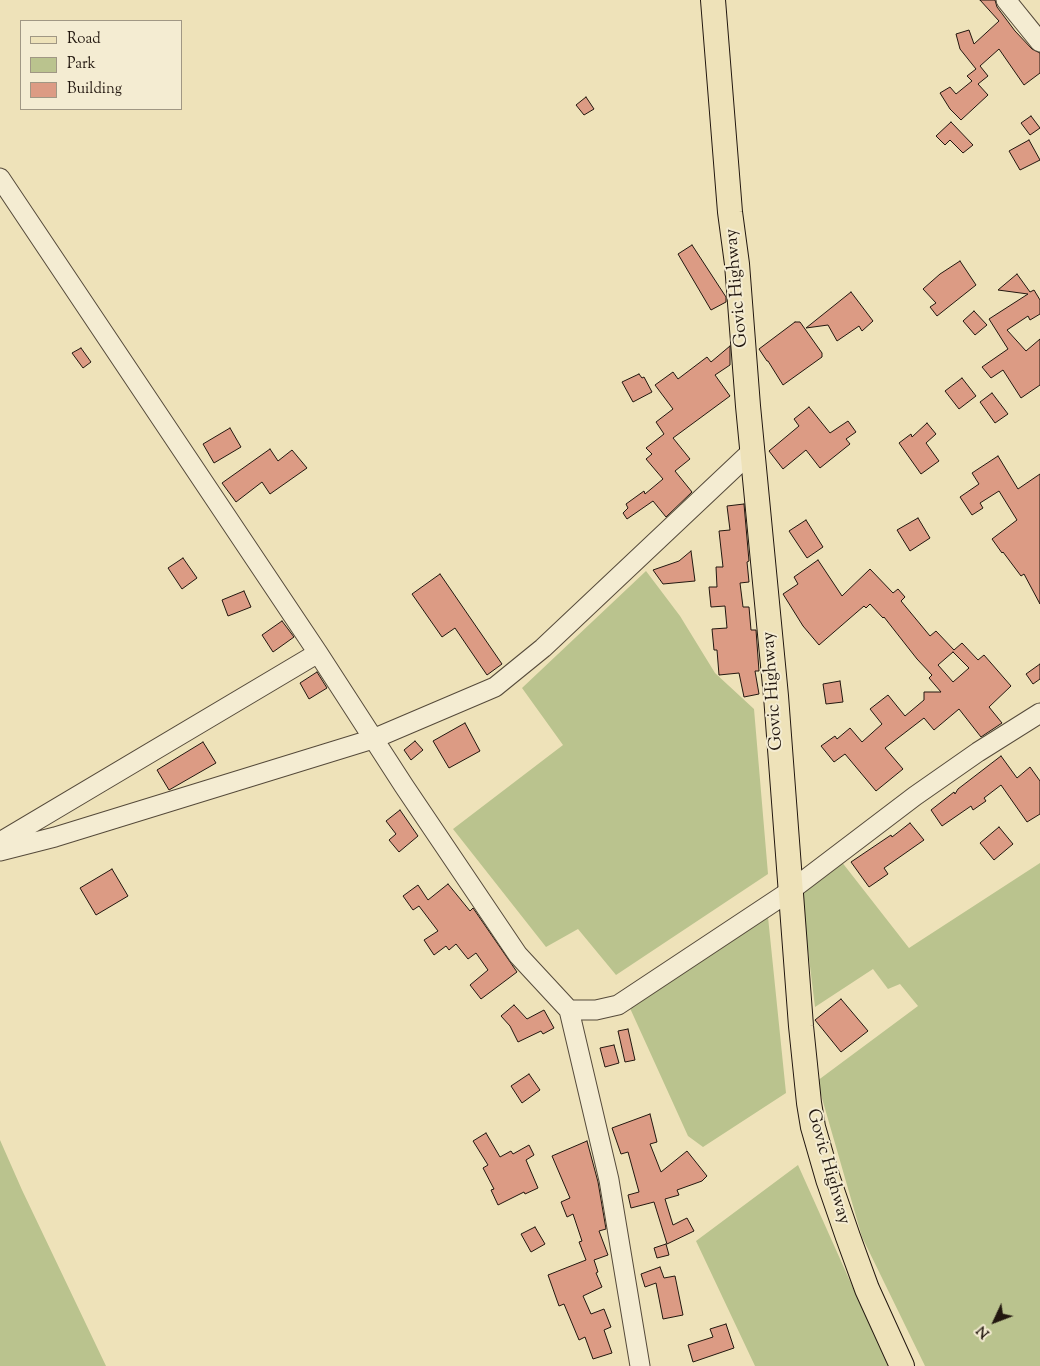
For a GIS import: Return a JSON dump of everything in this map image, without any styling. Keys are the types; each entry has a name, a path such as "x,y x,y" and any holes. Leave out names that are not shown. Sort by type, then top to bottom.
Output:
{"main road":[{"name":"Govic Highway","path":"713,0 752,451 776,696 801,1026 813,1127 828,1179 857,1263 902,1366"}],"street":[{"path":"1006,0 1040,42"},
{"path":"0,178 518,955 569,1010 609,1180 640,1366"},
{"path":"0,851 55,837 373,739 495,687 543,648 752,451"},
{"path":"0,842 318,653"},
{"path":"569,1010 596,1010 618,1005 790,890 915,796 978,752 1040,713"}],"green space":[{"path":"646,571 680,616 715,673 754,709 768,874 616,975 578,929 546,947 453,829 563,745 522,688"},
{"path":"841,861 909,948 1040,863 1040,1366 925,1366 862,1237 817,1081 918,1006 900,984 888,989 873,969 815,1007 801,893"},
{"path":"768,917 786,1093 703,1147 688,1136 629,1006"},
{"path":"0,1140 22,1190 106,1366 0,1366"},
{"path":"798,1165 888,1366 755,1366 696,1241"}],"building":[{"path":"980,0 995,0 997,7 1015,31 1032,49 1040,53 1040,73 1024,85 999,49 980,66 988,76 978,84 988,95 961,120 950,109 940,93 950,87 956,94 972,81 967,76 976,69 960,49 956,34 969,30 974,44 999,21"},
{"path":"586,97 594,109 584,115 576,105"},
{"path":"1031,116 1040,128 1030,135 1021,123"},
{"path":"951,122 973,145 963,153 950,140 945,145 936,136"},
{"path":"1029,140 1040,160 1020,170 1009,151"},
{"path":"692,245 726,297 726,302 711,310 678,254"},
{"path":"960,261 976,285 937,316 930,307 936,303 923,289 940,274"},
{"path":"1017,274 1030,292 1034,290 1040,300 1040,314 1030,320 1028,316 1007,330 1026,351 1040,339 1040,385 1021,398 1003,370 991,378 982,367 1008,349 989,319 1028,294 998,290"},
{"path":"851,292 873,321 862,331 859,326 837,341 828,325 806,328"},
{"path":"974,311 987,325 975,335 963,321"},
{"path":"795,322 800,322 822,353 822,357 783,385 759,349"},
{"path":"730,346 730,365 715,375 730,396 673,438 690,459 675,471 692,492 666,517 653,501 627,519 623,513 628,508 626,504 644,491 645,494 663,479 646,459 652,454 646,448 664,434 656,422 673,409 655,385 673,372 678,379 707,357 711,362"},
{"path":"81,348 91,362 83,368 72,353"},
{"path":"639,374 642,378 644,377 652,392 633,402 622,382"},
{"path":"962,378 976,396 959,409 945,391"},
{"path":"992,393 1008,414 995,423 980,402"},
{"path":"809,407 830,433 848,421 856,432 846,439 850,444 820,468 806,450 783,469 769,451 799,426 794,419"},
{"path":"927,423 936,434 926,443 939,461 921,474 899,443 911,434 912,437"},
{"path":"230,428 241,447 214,463 203,444"},
{"path":"270,449 278,461 292,450 307,468 270,494 262,482 236,502 222,483"},
{"path":"998,456 1018,489 1040,474 1040,604 1024,574 1021,576 992,539 1017,520 999,491 980,503 983,508 972,515 960,497 979,484 972,473"},
{"path":"744,504 749,582 740,583 743,607 749,607 751,630 756,630 759,671 755,671 759,694 744,697 739,673 719,675 717,650 714,650 712,629 727,628 725,606 711,607 709,587 717,587 716,567 723,567 719,531 730,530 727,506"},
{"path":"918,518 930,538 910,551 897,530"},
{"path":"806,520 823,547 807,558 789,531"},
{"path":"691,551 695,581 663,584 653,570 679,561"},
{"path":"183,558 197,578 182,589 168,568"},
{"path":"818,560 842,596 870,569 893,593 898,589 905,597 901,601 930,636 936,631 954,650 962,643 978,660 984,655 1011,686 989,707 1002,723 981,737 959,709 934,730 924,718 885,748 903,769 876,791 845,754 834,762 821,746 835,736 837,739 850,728 862,742 882,724 870,709 888,695 905,716 924,700 924,692 941,692 929,678 932,675 884,617 870,604 866,608 864,606 819,645 803,626 783,594 798,584 794,577","holes":["953,652 969,668 953,682 938,665"]},
{"path":"440,574 502,664 487,675 455,628 442,637 412,594"},
{"path":"244,591 251,607 228,616 222,600"},
{"path":"282,621 294,637 273,652 262,635"},
{"path":"1040,664 1040,679 1033,684 1026,674"},
{"path":"317,672 327,688 309,699 300,683"},
{"path":"840,681 843,702 826,704 823,684"},
{"path":"465,723 480,751 449,768 433,741"},
{"path":"415,741 423,750 411,760 404,750"},
{"path":"203,742 216,763 169,790 157,770"},
{"path":"1001,756 1017,778 1030,767 1040,781 1040,814 1027,822 1001,785 984,798 986,801 973,810 971,806 942,826 931,810 954,792 955,794 958,789"},
{"path":"400,810 418,836 399,852 389,840 396,834 386,821"},
{"path":"910,823 924,840 884,868 888,874 869,887 851,862 891,835 892,837"},
{"path":"999,827 1013,844 994,860 980,843"},
{"path":"112,869 128,896 96,915 80,888"},
{"path":"448,884 470,911 473,908 517,972 481,999 470,985 488,970 476,953 468,959 456,944 449,950 446,946 434,955 424,940 438,931 419,906 413,910 403,896 418,885 428,900"},
{"path":"841,999 868,1031 841,1052 815,1020"},
{"path":"514,1005 527,1019 544,1010 554,1028 543,1034 541,1031 518,1042 510,1026 501,1016"},
{"path":"628,1029 635,1060 625,1062 618,1031"},
{"path":"614,1045 619,1063 605,1067 600,1048"},
{"path":"529,1074 540,1090 522,1103 511,1086"},
{"path":"650,1114 657,1142 650,1144 661,1172 687,1151 707,1176 702,1181 677,1190 679,1195 665,1199 673,1225 687,1218 694,1231 667,1244 654,1202 631,1208 628,1195 639,1192 628,1152 621,1154 612,1128"},
{"path":"486,1133 500,1157 511,1151 513,1154 529,1145 534,1155 526,1160 538,1188 525,1194 524,1192 498,1205 491,1190 494,1189 483,1168 488,1165 473,1141"},
{"path":"587,1141 598,1182 606,1229 599,1231 608,1255 594,1260 598,1272 596,1273 602,1287 583,1296 591,1314 604,1309 611,1327 604,1330 612,1353 593,1359 585,1337 579,1340 564,1304 559,1306 548,1275 586,1260 579,1242 582,1241 573,1214 567,1217 561,1202 570,1198 552,1156"},
{"path":"535,1227 545,1244 531,1252 521,1234"},
{"path":"666,1244 669,1255 657,1258 654,1248"},
{"path":"660,1267 664,1278 675,1276 683,1315 663,1319 656,1283 645,1287 641,1274"},
{"path":"726,1324 734,1348 693,1362 688,1345 713,1337 710,1329"}]}
